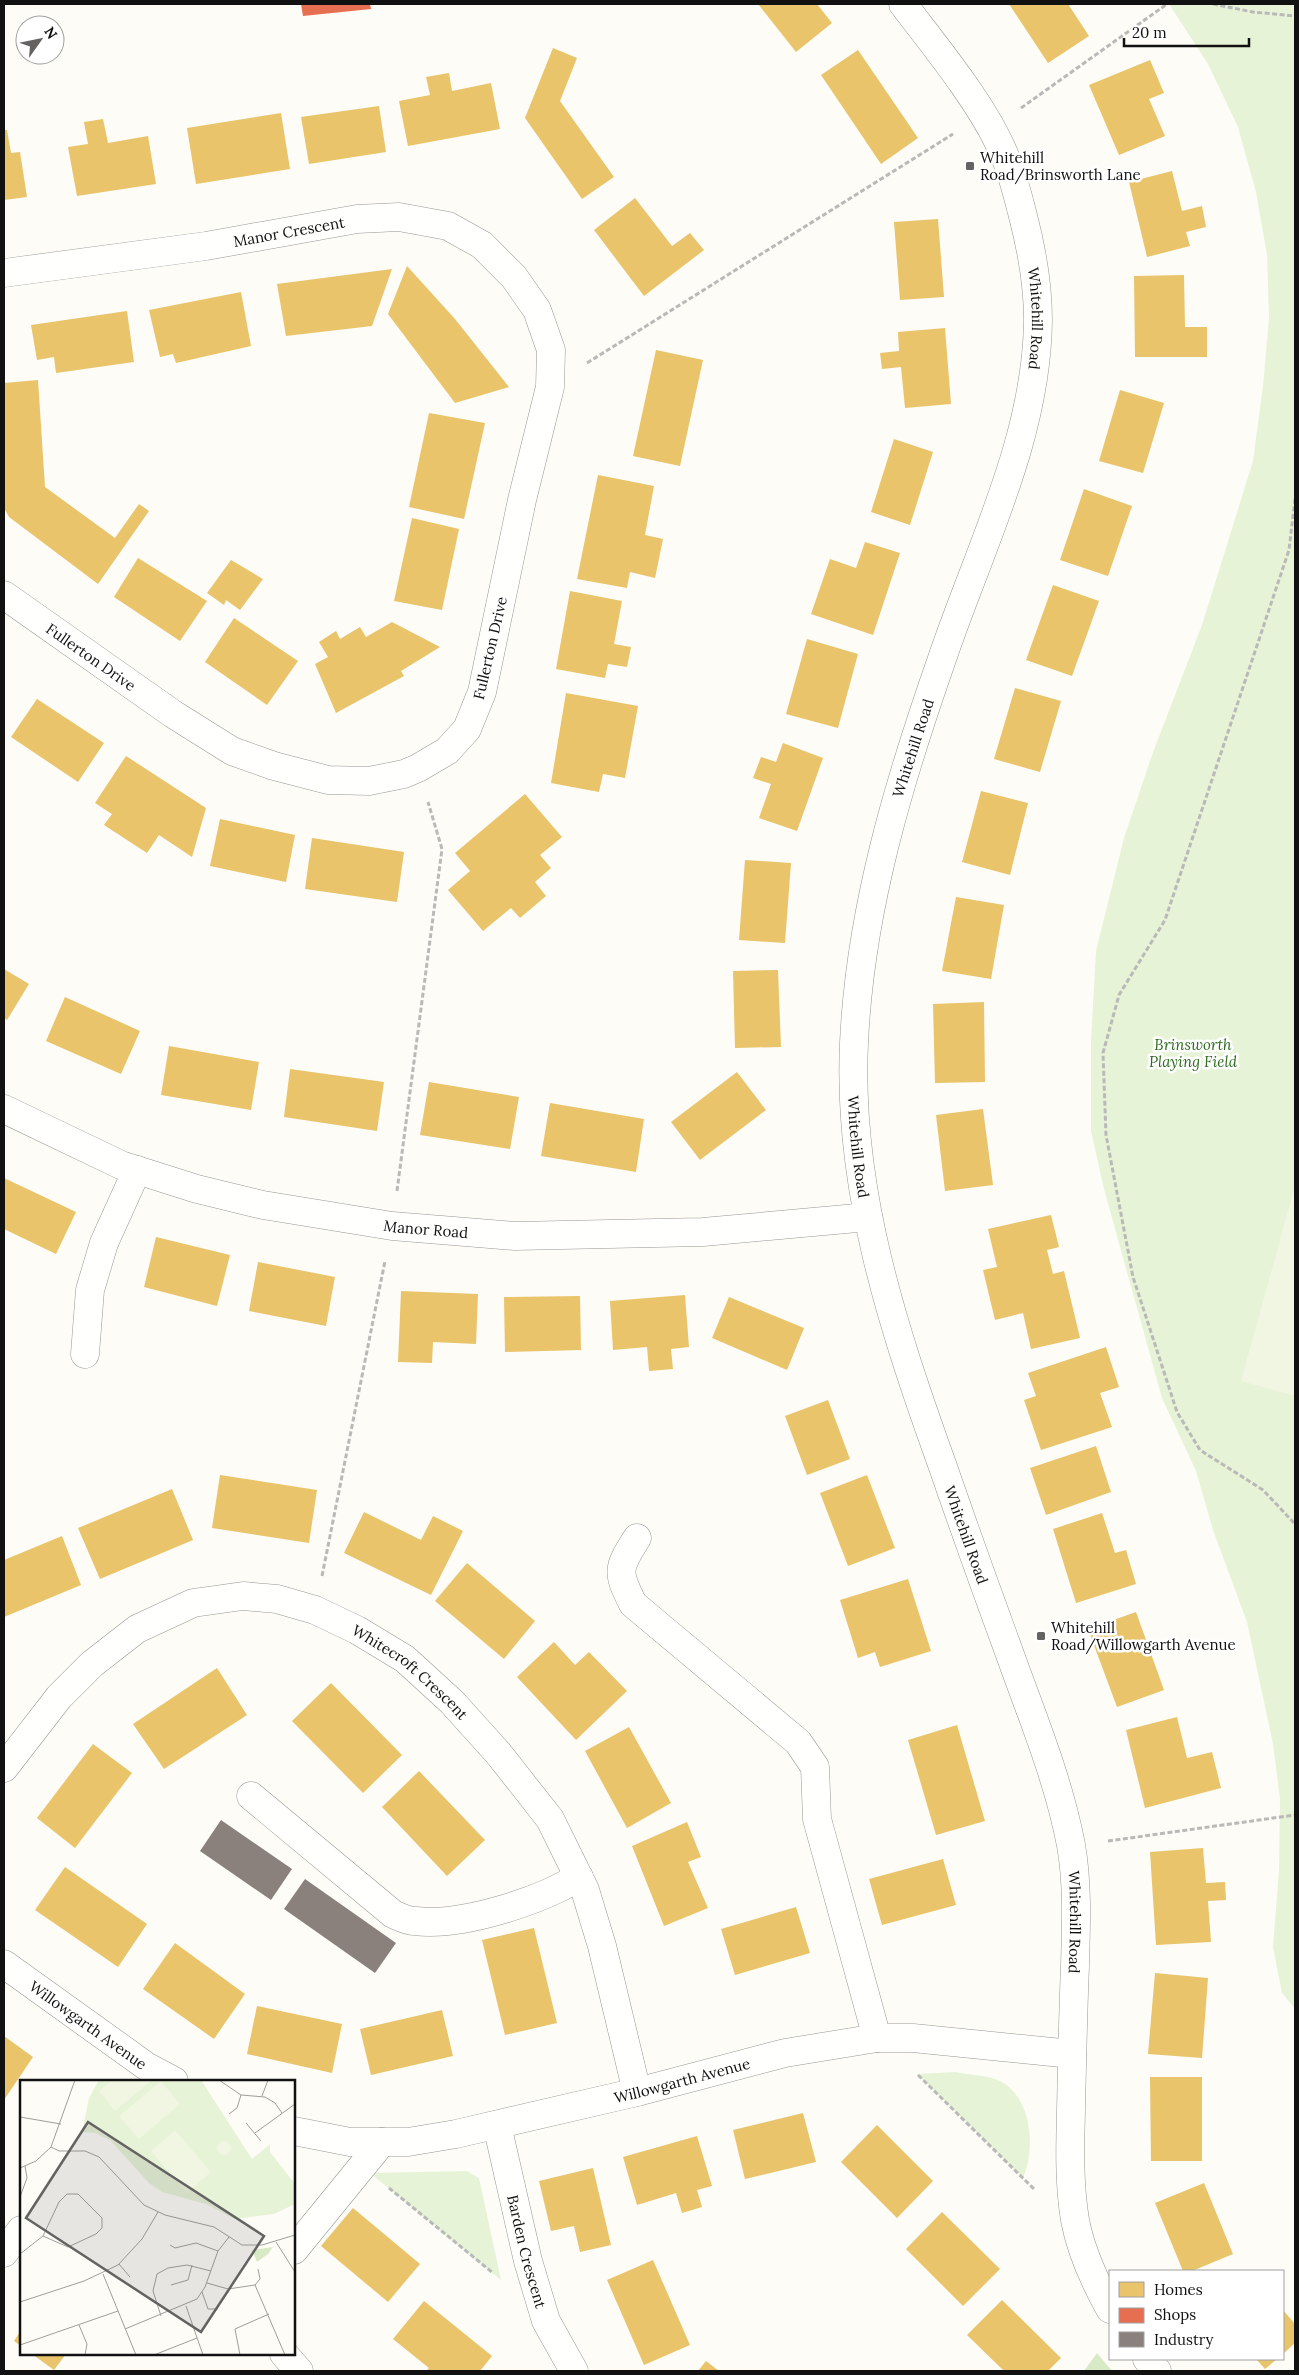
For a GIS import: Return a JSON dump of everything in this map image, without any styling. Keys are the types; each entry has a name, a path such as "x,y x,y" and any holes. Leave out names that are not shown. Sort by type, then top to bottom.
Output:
{"street":[{"name":"Whitehill Road","path":"903,4 942,54 987,122 1003,152 1016,190 1030,244 1038,318 1034,368 1024,426 997,510 942,656 893,808 872,895 859,972 853,1049 856,1131 868,1217 887,1304 910,1375 1049,1758 1071,1846 1076,1918 1070,2168 1076,2224 1093,2279 1109,2307"},
{"name":"Manor Crescent","path":"4,273 206,246 357,219 399,217 448,226 482,245 514,277 537,310"},
{"name":"Fullerton Drive","path":"4,595 165,708 232,751 274,766 328,780 369,781 404,774 418,768 447,751 468,729 482,692 522,500 550,387 551,350 537,310"},
{"name":"Manor Road","path":"4,1109 121,1165 197,1189 263,1206 392,1226 515,1236 703,1232 868,1217"},
{"path":"85,1354 90,1290 104,1243 137,1170"},
{"path":"637,1538 622,1560 620,1579 633,1604 798,1742 814,1767 817,1819 877,2038"},
{"name":"Whitecroft Crescent","path":"4,1768 59,1697 92,1664 137,1629 193,1603 244,1596 277,1599 315,1610 357,1630 405,1659 452,1702 498,1753 550,1819 579,1876 602,1946 636,2092"},
{"path":"252,1796 393,1914 413,1921 432,1922 448,1920 521,1904 557,1890 579,1876"},
{"name":"Willowgarth Avenue","path":"4,1964 140,2073 170,2080"},
{"name":"Willowgarth Avenue","path":"295,2132 350,2142 418,2140 497,2125 636,2092 785,2053 877,2038 913,2038 1072,2054"},
{"name":"Barden Crescent","path":"497,2125 528,2261 546,2320 574,2371"},
{"path":"295,2249 382,2142"},
{"path":"4,2254 20,2231"},
{"path":"285,2355 299,2371"},
{"path":"1148,2360 1157,2371"}],"path":[{"path":"550,387 987,122 1167,4"},
{"path":"1213,4 1253,12 1295,16"},
{"path":"1295,499 1289,550 1165,920 1119,995 1103,1053 1106,1135 1133,1277 1176,1412 1200,1450 1263,1490 1295,1524"},
{"path":"315,1610 392,1226 442,849 418,768"},
{"path":"1071,1846 1294,1816 1295,1810"},
{"path":"917,2074 1036,2192"},
{"path":"363,2167 493,2274"}],"green space":[{"name":"Brinsworth Playing Field","path":"1169,4 1295,4 1295,2009 1282,1993 1273,1947 1279,1871 1280,1799 1273,1744 1247,1622 1213,1530 1196,1471 1162,1398 1104,1189 1091,1131 1091,1041 1096,951 1124,838 1152,755 1202,625 1253,461 1263,386 1269,318 1267,255 1256,192 1238,127 1208,64"},
{"path":"1295,1186 1295,1396 1241,1381"},
{"path":"955,2072 984,2076 1000,2081 1011,2089 1019,2099 1025,2111 1030,2139 1027,2166 1023,2178 917,2074"},
{"path":"467,2171 479,2178 501,2280 370,2173"},
{"path":"1097,2353 1112,2371 1084,2371"}],"building: Homes":[{"path":"758,4 817,4 832,23 796,52"},
{"path":"1009,4 1068,4 1089,36 1048,63"},
{"path":"553,48 577,58 560,101 614,177 582,199 525,118"},
{"path":"858,50 918,138 881,164 821,75"},
{"path":"1150,60 1164,93 1149,99 1165,136 1119,155 1089,85"},
{"path":"449,73 452,91 491,83 500,129 408,146 399,101 430,95 426,77"},
{"path":"379,106 386,152 309,164 301,117"},
{"path":"281,113 290,169 196,184 187,128"},
{"path":"103,119 108,143 148,136 156,184 77,196 68,147 88,144 84,122"},
{"path":"4,130 7,130 11,153 20,152 27,197 4,200"},
{"path":"1172,171 1182,211 1202,206 1206,227 1186,232 1190,246 1147,257 1129,182"},
{"path":"635,198 672,246 690,233 704,250 644,296 594,230"},
{"path":"938,219 944,297 900,300 894,222"},
{"path":"407,266 455,319 509,387 455,403 388,314"},
{"path":"392,269 372,326 286,336 277,284"},
{"path":"1184,275 1185,327 1207,327 1207,357 1135,357 1134,276"},
{"path":"241,292 251,346 176,363 173,354 160,357 149,310"},
{"path":"127,311 134,362 56,373 54,357 37,360 31,325"},
{"path":"945,328 951,404 905,408 901,367 882,369 880,353 899,351 898,332"},
{"path":"656,350 703,360 680,466 633,456"},
{"path":"38,380 45,487 115,538 139,504 149,511 98,584 9,517 4,508 4,383"},
{"path":"1120,390 1164,403 1143,473 1099,461"},
{"path":"429,413 485,423 464,519 409,507"},
{"path":"894,439 933,452 910,525 871,512"},
{"path":"598,475 654,486 645,535 663,539 655,578 630,572 627,588 577,579"},
{"path":"1084,489 1132,506 1108,576 1060,560"},
{"path":"412,518 459,529 442,610 394,601"},
{"path":"865,542 900,553 873,635 811,614 830,559 856,568"},
{"path":"138,558 207,601 180,641 114,597"},
{"path":"231,560 263,579 240,610 226,600 224,605 207,593"},
{"path":"1053,585 1099,601 1072,676 1026,660"},
{"path":"570,591 622,601 614,644 631,647 627,667 608,664 605,678 556,669"},
{"path":"234,618 298,661 267,705 205,662"},
{"path":"392,622 440,647 401,671 404,676 336,713 315,664 328,657 319,642 336,631 340,639 360,627 366,637"},
{"path":"807,639 858,654 838,728 786,714"},
{"path":"1015,688 1061,701 1040,772 994,759"},
{"path":"566,693 638,706 625,778 603,774 599,792 551,783"},
{"path":"37,699 104,743 78,782 11,737"},
{"path":"783,743 823,758 797,831 759,818 771,784 753,778 761,757 776,762"},
{"path":"126,756 206,808 192,857 159,835 147,853 104,825 112,814 95,803"},
{"path":"981,791 1028,803 1010,875 962,862"},
{"path":"525,794 562,837 540,855 551,868 535,882 546,896 520,918 511,908 483,931 448,890 470,871 455,853"},
{"path":"220,819 295,835 286,882 210,866"},
{"path":"312,838 404,852 397,902 305,889"},
{"path":"745,860 791,863 785,943 739,940"},
{"path":"956,897 1004,905 991,979 942,971"},
{"path":"4,969 29,984 7,1020 4,1018"},
{"path":"778,970 781,1047 735,1048 733,971"},
{"path":"65,997 140,1031 121,1074 46,1041"},
{"path":"984,1002 985,1082 935,1083 933,1004"},
{"path":"169,1046 259,1062 251,1110 161,1095"},
{"path":"290,1069 384,1082 377,1131 284,1117"},
{"path":"737,1072 766,1110 700,1160 671,1122"},
{"path":"429,1082 519,1097 510,1149 420,1135"},
{"path":"550,1103 644,1119 636,1172 541,1156"},
{"path":"983,1109 993,1185 945,1191 936,1115"},
{"path":"4,1178 76,1212 56,1254 4,1229"},
{"path":"1051,1215 1059,1247 1047,1250 1053,1274 1064,1271 1080,1338 1031,1349 1023,1313 995,1320 983,1270 997,1267 988,1229"},
{"path":"156,1237 230,1255 217,1306 144,1287"},
{"path":"258,1262 335,1277 326,1326 249,1311"},
{"path":"401,1291 478,1294 476,1344 433,1342 432,1363 398,1362"},
{"path":"685,1295 689,1347 671,1349 673,1369 649,1371 647,1347 613,1350 610,1301"},
{"path":"580,1296 581,1350 505,1352 504,1297"},
{"path":"729,1297 804,1328 787,1370 712,1338"},
{"path":"1106,1347 1119,1387 1100,1393 1112,1427 1041,1450 1024,1400 1036,1396 1028,1373"},
{"path":"828,1400 850,1459 807,1475 785,1416"},
{"path":"1096,1446 1111,1492 1046,1515 1030,1468"},
{"path":"220,1475 317,1490 309,1543 212,1528"},
{"path":"867,1475 895,1548 848,1566 820,1493"},
{"path":"172,1489 193,1540 100,1579 78,1528"},
{"path":"364,1512 421,1540 433,1516 463,1531 431,1595 344,1553"},
{"path":"1102,1513 1115,1553 1126,1550 1136,1584 1076,1603 1053,1529"},
{"path":"62,1536 81,1585 4,1617 4,1560"},
{"path":"467,1563 535,1621 504,1659 435,1601"},
{"path":"908,1579 931,1651 880,1667 875,1652 858,1658 840,1600"},
{"path":"1136,1612 1164,1690 1117,1707 1088,1629"},
{"path":"554,1642 575,1665 589,1652 627,1691 576,1740 517,1677"},
{"path":"217,1668 247,1715 164,1769 133,1724"},
{"path":"331,1683 402,1755 363,1793 292,1721"},
{"path":"1177,1717 1187,1758 1212,1752 1221,1788 1145,1808 1126,1730"},
{"path":"957,1725 985,1821 936,1835 908,1740"},
{"path":"629,1727 671,1803 627,1828 585,1751"},
{"path":"93,1744 132,1773 75,1848 37,1818"},
{"path":"419,1771 485,1840 447,1876 382,1807"},
{"path":"687,1822 701,1857 688,1862 708,1908 664,1926 632,1846"},
{"path":"1203,1848 1206,1883 1225,1882 1226,1900 1208,1901 1211,1942 1156,1945 1150,1852"},
{"path":"943,1859 956,1905 882,1925 869,1879"},
{"path":"65,1867 147,1924 118,1967 35,1910"},
{"path":"796,1907 810,1953 735,1975 721,1929"},
{"path":"534,1928 557,2023 505,2035 482,1940"},
{"path":"175,1943 245,1994 214,2039 143,1989"},
{"path":"1155,1973 1208,1978 1202,2058 1148,2054"},
{"path":"257,2006 342,2024 332,2073 247,2054"},
{"path":"442,2010 453,2056 371,2075 360,2029"},
{"path":"4,2036 33,2057 4,2100"},
{"path":"1150,2077 1202,2077 1202,2161 1151,2161"},
{"path":"803,2113 816,2162 745,2179 733,2130"},
{"path":"877,2125 933,2181 897,2218 841,2162"},
{"path":"697,2136 712,2186 697,2190 702,2207 682,2213 676,2193 637,2205 623,2157"},
{"path":"593,2168 611,2245 580,2252 574,2226 551,2231 539,2181"},
{"path":"1204,2183 1233,2254 1194,2270 1183,2270 1155,2203"},
{"path":"353,2208 420,2264 388,2302 321,2246"},
{"path":"942,2212 1000,2269 963,2306 906,2249"},
{"path":"653,2260 690,2345 644,2365 607,2280"},
{"path":"1002,2300 1061,2358 1048,2371 1004,2371 967,2335"},
{"path":"424,2301 492,2356 480,2371 426,2371 429,2368 393,2339"},
{"path":"1284,2311 1295,2324 1295,2343 1284,2353"},
{"path":"20,2332 20,2345 14,2341"},
{"path":"33,2355 65,2355 54,2370"},
{"path":"1257,2360 1276,2360 1265,2369"},
{"path":"706,2361 719,2371 698,2371"}],"building: Shops":[{"path":"301,4 370,4 371,9 303,16"}],"building: Industry":[{"path":"221,1820 292,1869 271,1900 200,1851"},
{"path":"305,1879 396,1943 375,1973 284,1909"}],"place":[{"name":"Whitehill Road/Brinsworth Lane","path":"970,166"},
{"name":"Whitehill Road/Willowgarth Avenue","path":"1041,1636"}]}
